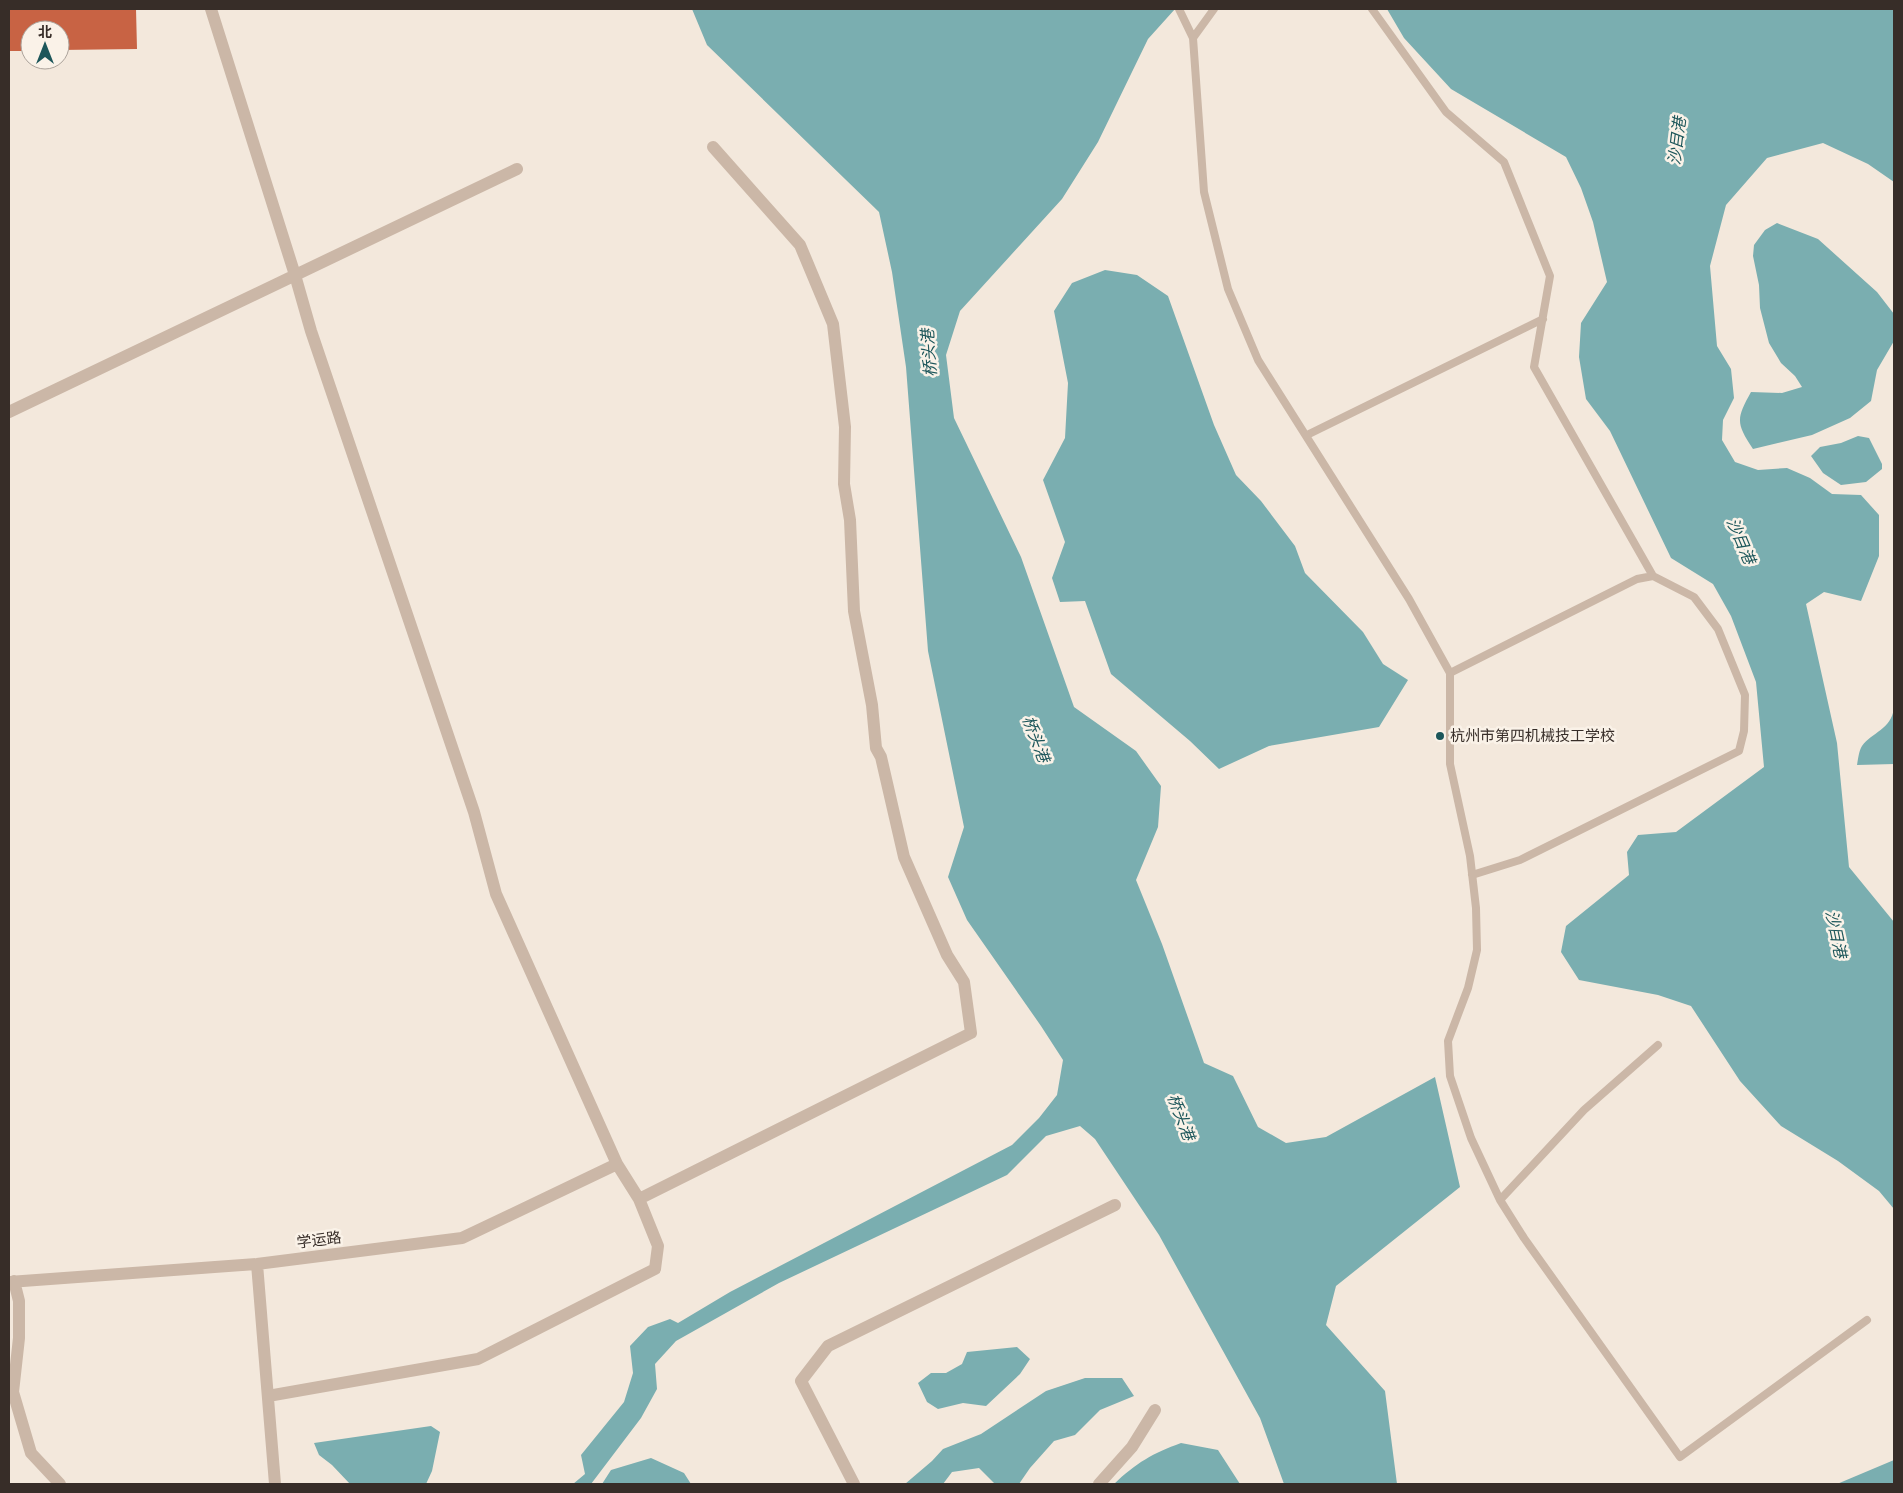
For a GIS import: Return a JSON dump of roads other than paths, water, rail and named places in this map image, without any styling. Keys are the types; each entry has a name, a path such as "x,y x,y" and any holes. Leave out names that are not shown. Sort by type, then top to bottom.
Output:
{"street":[{"path":"211,9 311,331 474,812 496,894 617,1164 639,1199 658,1246 655,1269 478,1359 268,1396"},
{"path":"639,1199 971,1033 964,982 947,955 904,857 881,757 876,748 872,705 854,611 850,520 844,484 845,427 833,324 800,245 713,147"},
{"path":"9,412 517,169"},
{"name":"学运路","path":"12,1281 257,1264 462,1238 617,1164"},
{"path":"854,1484 801,1380 828,1346 1115,1205"},
{"path":"257,1264 275,1484"},
{"path":"12,1281 19,1301 19,1338 13,1392 31,1453 60,1484"},
{"path":"1099,1484 1132,1447 1155,1410"}],"lane":[{"path":"1179,9 1193,38 1204,192 1228,289 1258,360 1409,599 1450,673 1450,764 1470,856 1476,908 1477,950 1468,988 1448,1041 1450,1076 1471,1138 1500,1200 1524,1238 1680,1457 1867,1320"},
{"path":"1193,38 1214,9"},
{"path":"1372,9 1446,112 1504,162 1550,276 1534,367 1653,576 1694,597 1718,629 1745,695 1744,732 1739,750 1520,860 1472,874"},
{"path":"1307,435 1543,319"},
{"path":"1450,673 1637,579 1653,576"},
{"path":"1500,1200 1584,1110 1658,1045"}],"water":[{"name":"桥头港","path":"692,9 1175,9 1148,39 1098,142 1062,199 960,311 946,355 954,418 1021,557 1074,707 1136,751 1161,786 1158,827 1136,880 1162,944 1204,1063 1233,1076 1258,1127 1286,1143 1326,1137 1435,1077 1460,1187 1336,1286 1326,1325 1385,1391 1397,1484 1284,1484 1260,1418 1159,1235 1095,1139 1080,1126 1046,1136 1007,1175 779,1283 676,1341 655,1364 657,1389 641,1418 591,1484 573,1484 585,1474 581,1455 624,1402 633,1373 630,1346 648,1327 670,1319 678,1323 730,1292 1012,1145 1039,1118 1057,1095 1063,1060 967,920 948,877 964,827 928,651 906,367 892,272 879,212 707,45"},
{"name":"沙目港","path":"1387,9 1894,9 1894,182 1868,164 1823,143 1767,158 1726,205 1710,266 1717,346 1731,369 1734,398 1723,420 1722,440 1735,462 1758,470 1787,468 1810,478 1832,494 1861,495 1879,515 1879,556 1861,601 1824,592 1806,604 1837,743 1849,867 1894,922 1894,1209 1879,1191 1838,1161 1781,1126 1740,1081 1691,1006 1658,995 1579,980 1561,952 1566,926 1629,875 1627,852 1638,835 1676,832 1764,767 1756,682 1731,616 1713,584 1671,558 1610,431 1586,399 1579,357 1581,323 1607,282 1593,222 1581,188 1566,157 1451,89 1404,38"},
{"path":"1777,223 1818,239 1877,292 1894,314 1894,341 1877,370 1871,401 1850,418 1812,435 1753,449 1743,433 1740,421 1751,392 1782,393 1802,387 1795,376 1781,363 1769,343 1760,308 1759,285 1753,256 1754,245 1765,230"},
{"path":"1105,270 1137,275 1168,296 1214,425 1236,475 1261,501 1295,546 1305,573 1363,632 1383,664 1408,680 1379,727 1269,746 1219,769 1190,741 1111,674 1085,601 1060,602 1052,578 1065,542 1043,480 1065,438 1068,383 1054,311 1072,283"},
{"path":"1858,436 1869,438 1882,464 1882,469 1866,482 1841,485 1823,473 1811,456 1820,447 1841,443"},
{"path":"1894,708 1894,764 1857,765 1862,746 1885,726"},
{"path":"1017,1347 1030,1359 1020,1374 986,1406 963,1403 938,1409 927,1402 918,1383 931,1373 946,1373 962,1364 967,1352"},
{"path":"1085,1378 1122,1378 1134,1396 1100,1410 1075,1435 1054,1441 1030,1468 1019,1484 995,1484 979,1468 952,1472 943,1484 905,1484 943,1449 981,1434 1046,1391"},
{"path":"431,1426 440,1432 432,1471 426,1484 350,1484 332,1465 319,1455 314,1443"},
{"path":"1181,1443 1218,1450 1240,1484 1114,1484 1145,1459"},
{"path":"651,1458 684,1473 691,1484 602,1484 611,1470"},
{"path":"1894,1460 1894,1484 1837,1484"}],"place":[{"name":"杭州市第四机械技工学校","path":"1440,736"}]}
